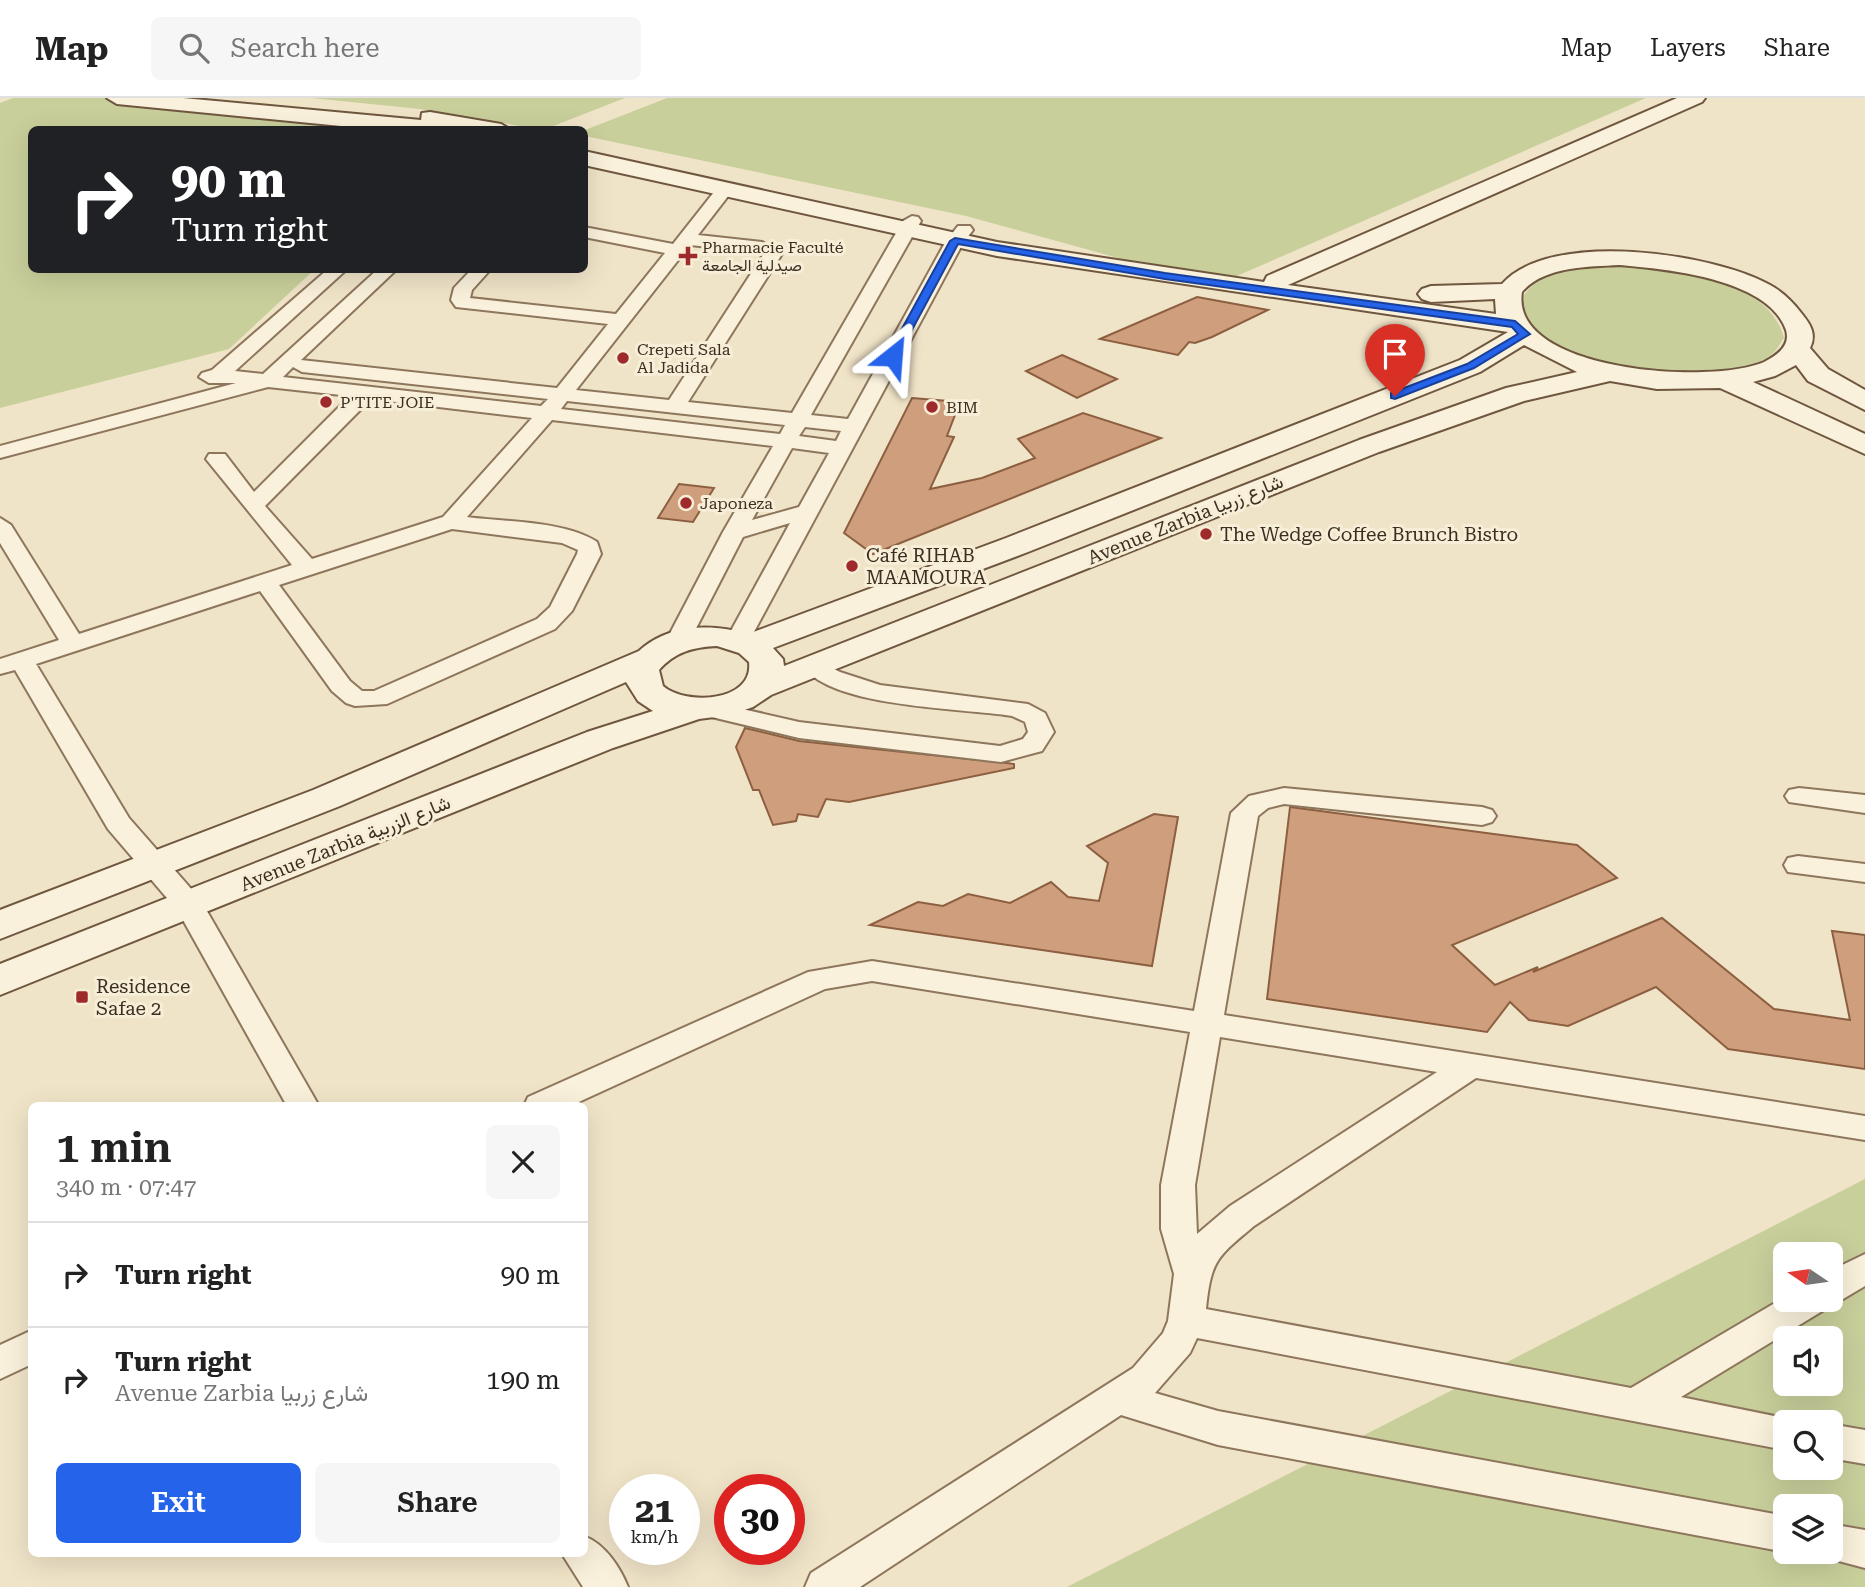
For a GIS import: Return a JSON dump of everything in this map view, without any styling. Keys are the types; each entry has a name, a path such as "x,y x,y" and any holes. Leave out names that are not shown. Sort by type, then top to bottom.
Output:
{"main road":[{"path":"117,98 413,126"},
{"path":"198,98 422,117 476,126"},
{"path":"1276,281 1695,98"},
{"path":"588,149 909,225 1165,276 1520,329"},
{"path":"588,159 724,191 909,225"},
{"path":"959,236 1276,281 1417,293 1510,291"},
{"path":"1581,260 1660,261 1700,269 1765,293 1788,310 1799,330 1797,349 1783,363 1758,373 1725,380 1652,379 1614,372 1559,355 1520,329 1508,312 1506,301 1510,291 1524,276 1549,266 1581,260"},
{"name":"Avenue Zarbia شارع زربيا","path":"744,642 1017,545 1471,366 1520,329"},
{"path":"1797,349 1818,375 1865,402"},
{"name":"Avenue Zarbia شارع زربيا","path":"762,687 1369,446 1516,394 1614,372"},
{"path":"1725,380 1865,445"},
{"path":"0,925 158,866 534,710 663,650 719,636 744,642 762,653 768,664 768,675 762,687"},
{"path":"663,650 642,670 642,681 647,691 673,706 700,709"},
{"name":"Avenue Zarbia شارع الزربية","path":"0,980 600,740 700,709 739,702 762,687"}],"street":[{"path":"451,522 547,413 724,191"},
{"path":"663,650 734,532 909,225"},
{"path":"588,232 681,244 756,246 773,254 675,406"},
{"path":"744,642 810,511 959,236"},
{"path":"219,374 334,273"},
{"path":"0,452 267,381 384,273"},
{"path":"478,273 463,288 460,300 463,303 620,320"},
{"path":"238,358 856,426"},
{"path":"0,433 219,374 844,448"},
{"path":"253,506 365,393"},
{"path":"217,459 253,506 306,567"},
{"path":"734,532 810,511"},
{"path":"264,580 348,693 366,700 390,696 546,624 560,611 589,554 589,547 577,539 451,522 264,580 10,663 118,823 190,906 301,1102"},
{"path":"0,525 74,643"},
{"path":"700,709 799,730 1001,754 1033,745 1041,732 1036,718 1019,709 858,688 832,680 815,666"},
{"path":"1192,1274 1178,1229 1176,1206 1242,820 1251,807 1270,798 1298,796 1482,816"},
{"path":"1799,796 1865,804"},
{"path":"1798,865 1865,873"},
{"path":"549,1102 804,985 854,971 891,973 1206,1026 1865,1128"},
{"path":"825,1587 1146,1379 1163,1361 1185,1321 1192,1274 1200,1256 1226,1227 1469,1067"},
{"path":"1843,1281 1865,1268"},
{"path":"1635,1405 1791,1312"},
{"path":"1185,1321 1773,1431"},
{"path":"1118,1398 1219,1428 1773,1532"},
{"path":"1843,1443 1865,1447"},
{"path":"1843,1545 1865,1549"},
{"path":"584,1557 608,1587"}],"green space":[{"path":"13,98 138,98 369,126 28,126 28,273 311,273 229,349 0,408 0,103"},
{"path":"311,98 625,98 553,126 520,126 420,109"},
{"path":"667,98 1646,98 1216,285 966,216 588,137 588,129"},
{"path":"1615,264 1688,272 1738,288 1758,301 1774,317 1784,338 1771,355 1748,366 1717,372 1640,370 1602,363 1568,351 1540,336 1524,317 1520,302 1538,281 1574,267"},
{"path":"1865,1179 1865,1587 1067,1587"}],"building":[{"path":"1197,297 1268,310 1212,337 1195,343 1189,342 1178,355 1100,339"},
{"path":"1062,355 1117,379 1077,398 1026,371"},
{"path":"912,398 960,402 947,436 954,437 930,489 982,478 1035,458 1018,439 1083,413 1161,438 873,554 844,533"},
{"name":"Japoneza","path":"679,484 714,488 693,522 658,518"},
{"path":"745,728 799,741 1007,763 1014,764 1014,768 849,802 826,799 818,817 798,814 796,821 773,825 759,790 753,790 736,747"},
{"path":"1290,807 1577,845 1617,878 1452,945 1495,985 1662,918 1774,1009 1850,1020 1832,931 1865,935 1865,1069 1728,1049 1656,987 1568,1026 1529,1020 1510,1002 1487,1032 1267,999"},
{"path":"1154,814 1178,817 1152,966 870,925 918,902 943,906 968,894 1010,903 1051,882 1068,897 1099,901 1108,863 1087,846"}],"place":[{"name":"Pharmacie Faculté صيدلية الجامعة","path":"688,256"},
{"name":"Crepeti Sala Al Jadida","path":"623,358"},
{"name":"P'TITE JOIE","path":"326,402"},
{"name":"BIM","path":"932,407"},
{"name":"Japoneza","path":"686,503"},
{"name":"The Wedge Coffee Brunch Bistro","path":"1206,534"},
{"name":"Café RIHAB MAAMOURA","path":"852,566"},
{"name":"Residence Safae 2","path":"82,997"}],"route":[{"path":"893,356 955,241 1165,276 1515,324 1524,334 1471,366 1395,396"}]}
